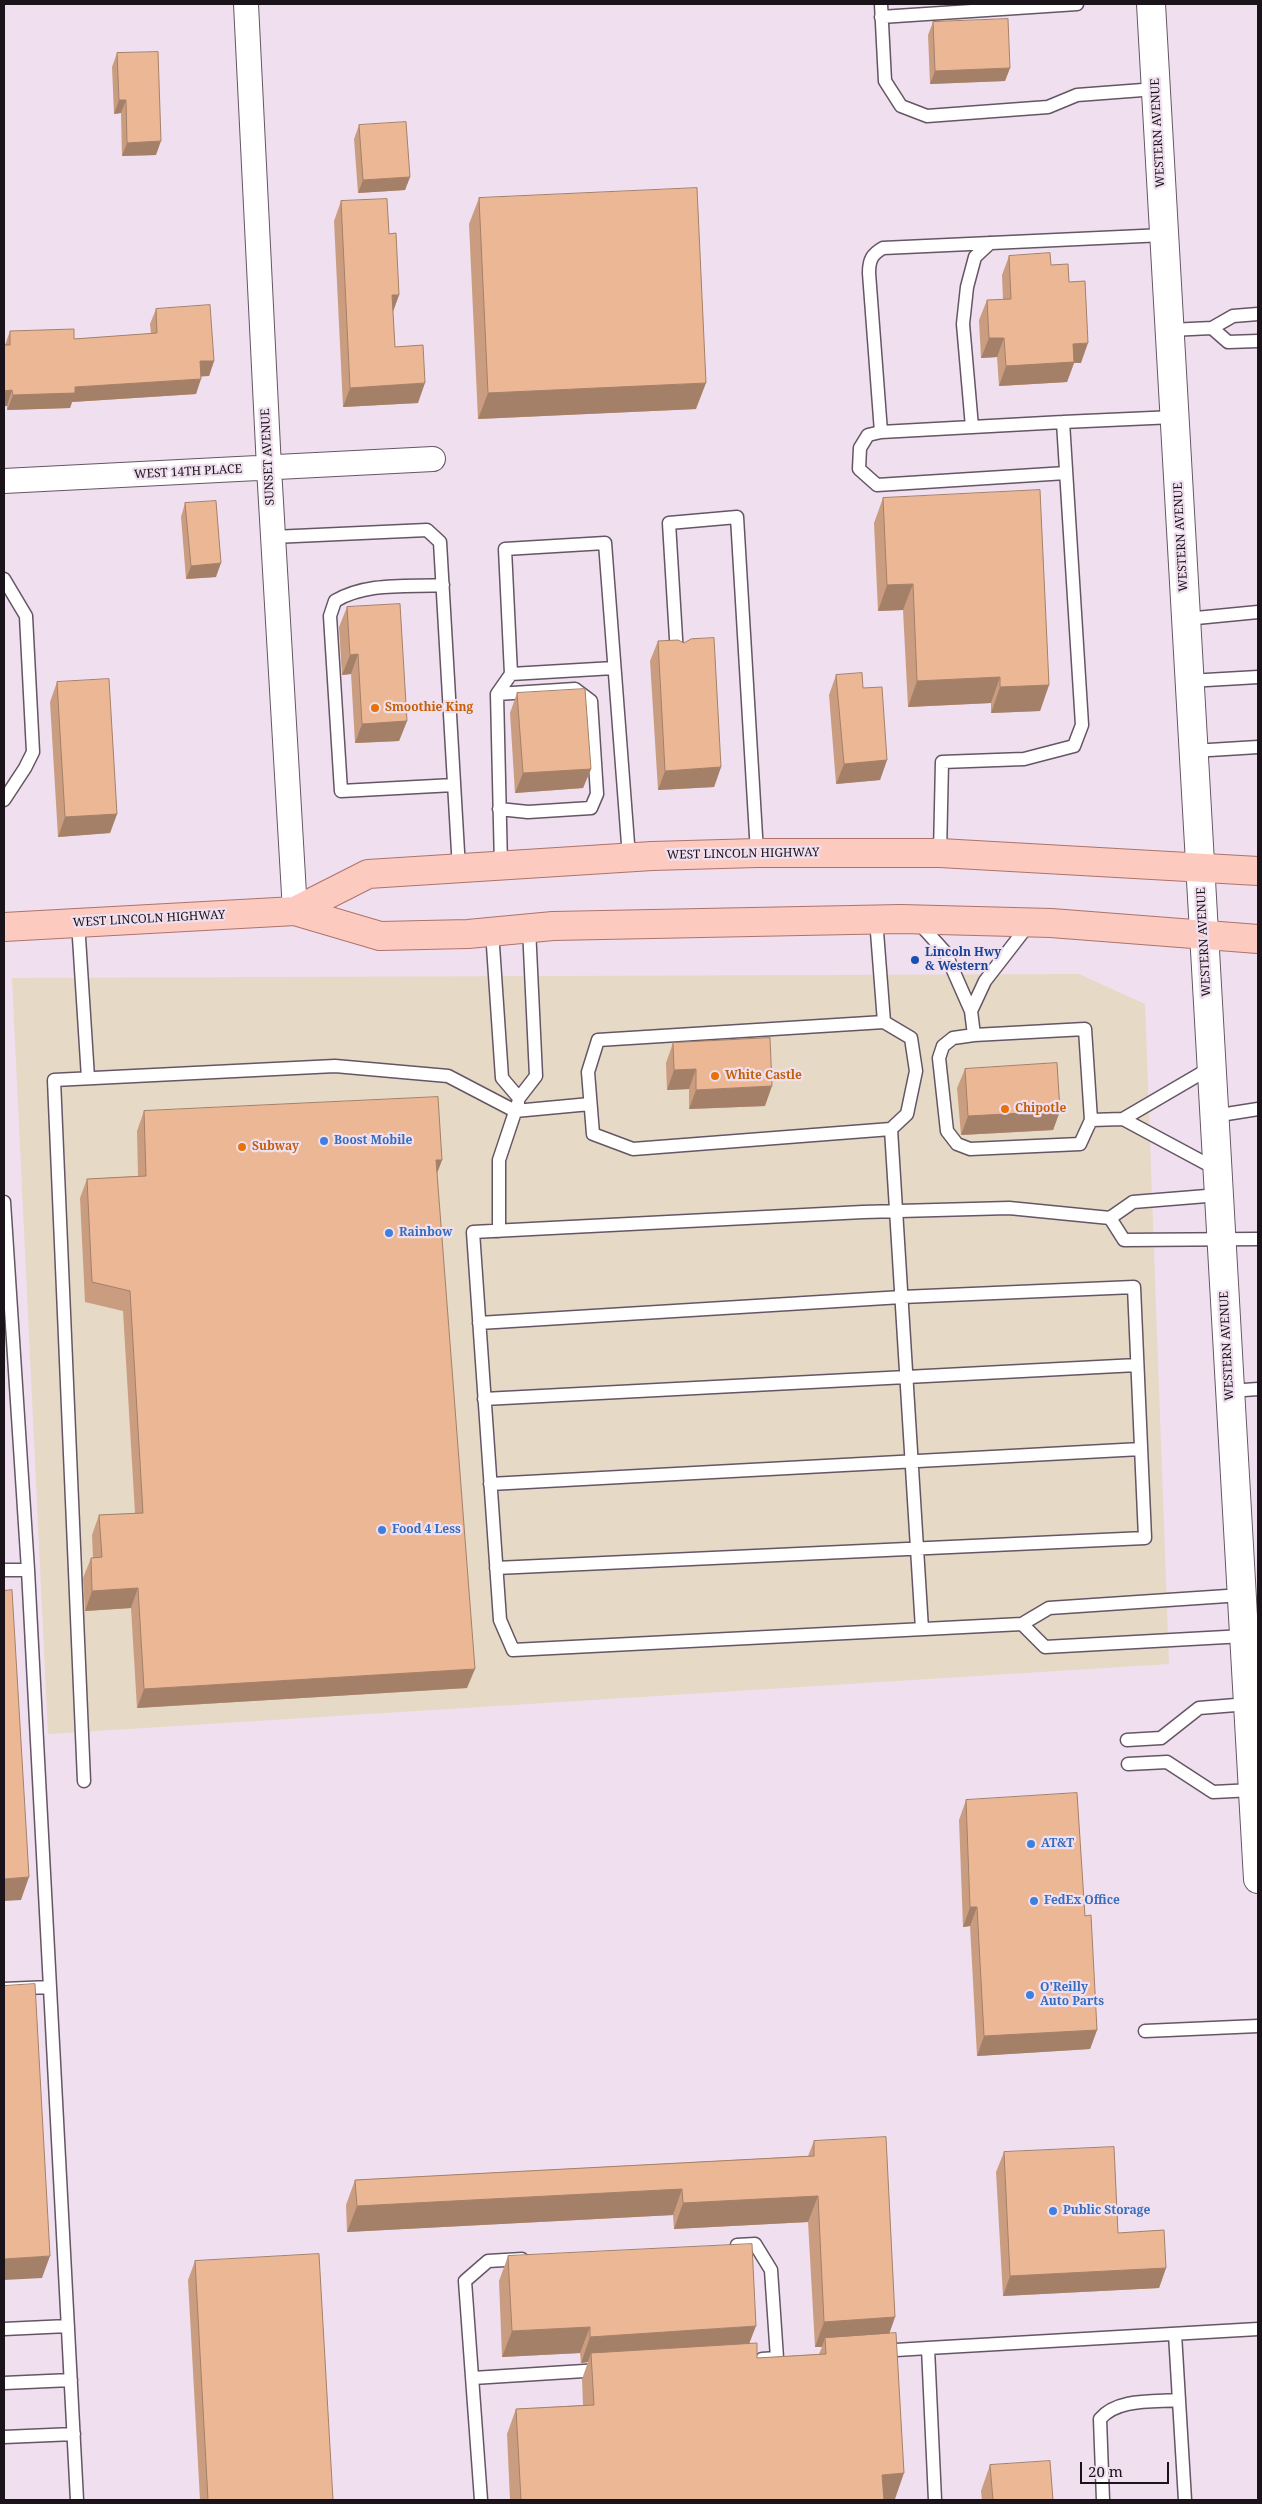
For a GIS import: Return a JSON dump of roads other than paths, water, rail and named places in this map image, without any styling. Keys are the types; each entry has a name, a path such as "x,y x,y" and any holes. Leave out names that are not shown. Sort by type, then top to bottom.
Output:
{"main road":[{"name":"WESTERN AVENUE","path":"1151,4 1258,1879"},
{"name":"WEST LINCOLN HIGHWAY","path":"295,910 368,874 629,857 757,853 940,853 1200,866 1258,871"},
{"name":"WEST LINCOLN HIGHWAY","path":"4,927 295,910 380,936 529,928 916,919 1030,922 1258,939"}],"street":[{"name":"SUNSET AVENUE","path":"246,4 269,468 295,910"},
{"name":"WEST 14TH PLACE","path":"4,481 433,459"}],"lane":[{"path":"1077,4 881,10 884,81 901,106 927,116 1048,107 1077,95 1156,89"},
{"path":"881,432 869,273 869,262 873,253 883,248 1164,235"},
{"path":"972,427 963,324 967,287 975,257 990,243"},
{"path":"1170,330 1212,328 1232,316 1258,314"},
{"path":"1212,328 1228,342 1258,341"},
{"path":"1066,473 877,484 859,469 860,448 868,435 881,432 1174,417"},
{"path":"940,853 942,762 1024,759 1074,746 1082,724 1063,422"},
{"path":"677,655 669,523 737,517 757,853"},
{"path":"273,537 427,530 440,542 459,869"},
{"path":"501,866 497,694 511,674 504,549 605,543 629,857"},
{"path":"4,579 26,616 33,752 4,800"},
{"path":"443,585 368,588 349,592 335,601 330,616 341,791 454,785"},
{"path":"1186,618 1258,612"},
{"path":"511,674 614,668"},
{"path":"1190,681 1258,677"},
{"path":"497,694 575,689 591,701 597,794 591,808 528,812 499,809"},
{"path":"1194,751 1258,747"},
{"path":"876,919 884,1022"},
{"path":"916,919 946,952 971,1011 974,1035"},
{"path":"78,922 88,1078"},
{"path":"971,1011 985,981 1030,922"},
{"path":"499,1231 499,1160 519,1098 536,1076 529,928"},
{"path":"492,931 502,1078 519,1098"},
{"path":"884,1022 911,1038 916,1071 907,1114 891,1129 633,1148 592,1134 588,1072 598,1040 884,1022"},
{"path":"1085,1029 1091,1120 1080,1144 970,1149 957,1144 947,1131 940,1058 943,1046 953,1038 974,1035 1085,1029"},
{"path":"84,1781 54,1080 334,1066 448,1076 515,1111 590,1104"},
{"path":"1091,1120 1123,1119 1212,1067"},
{"path":"1214,1116 1258,1109"},
{"path":"1123,1119 1218,1183"},
{"path":"891,1129 922,1629"},
{"path":"1218,1183 1132,1202 1110,1218 1009,1208 473,1232 500,1620 514,1650 1022,1624 1049,1608 1242,1595"},
{"path":"4,1202 28,1570 77,2500"},
{"path":"1110,1218 1124,1240 1258,1240"},
{"path":"479,1323 902,1297 1134,1287 1145,1538 496,1568"},
{"path":"484,1399 1137,1365"},
{"path":"1230,1391 1258,1389"},
{"path":"490,1484 912,1460 1141,1450"},
{"path":"4,1570 28,1570"},
{"path":"1022,1624 1045,1647 1244,1636"},
{"path":"1127,1740 1161,1738 1199,1708 1248,1704"},
{"path":"1128,1764 1167,1762 1213,1792 1253,1790"},
{"path":"4,1989 50,1987"},
{"path":"1145,2030 1258,2026"},
{"path":"725,2246 755,2244 771,2270 777,2358"},
{"path":"481,2500 464,2281 488,2261 538,2258"},
{"path":"4,2329 68,2326"},
{"path":"869,2352 1258,2329"},
{"path":"1175,2334 1185,2500"},
{"path":"928,2348 935,2500"},
{"path":"748,2360 794,2357"},
{"path":"473,2378 611,2369"},
{"path":"4,2383 71,2380"},
{"path":"1103,2500 1100,2419 1106,2411 1117,2406 1179,2400"},
{"path":"4,2437 74,2434"}],"place":[{"name":"Smoothie King","path":"375,708"},
{"name":"Lincoln Hwy & Western","path":"915,960"},
{"name":"White Castle","path":"715,1076"},
{"name":"Chipotle","path":"1005,1109"},
{"name":"Boost Mobile","path":"324,1141"},
{"name":"Subway","path":"242,1147"},
{"name":"Rainbow","path":"389,1233"},
{"name":"Food 4 Less","path":"382,1530"},
{"name":"AT&T","path":"1031,1844"},
{"name":"FedEx Office","path":"1034,1901"},
{"name":"O'Reilly Auto Parts","path":"1030,1995"},
{"name":"Public Storage","path":"1053,2211"}]}
